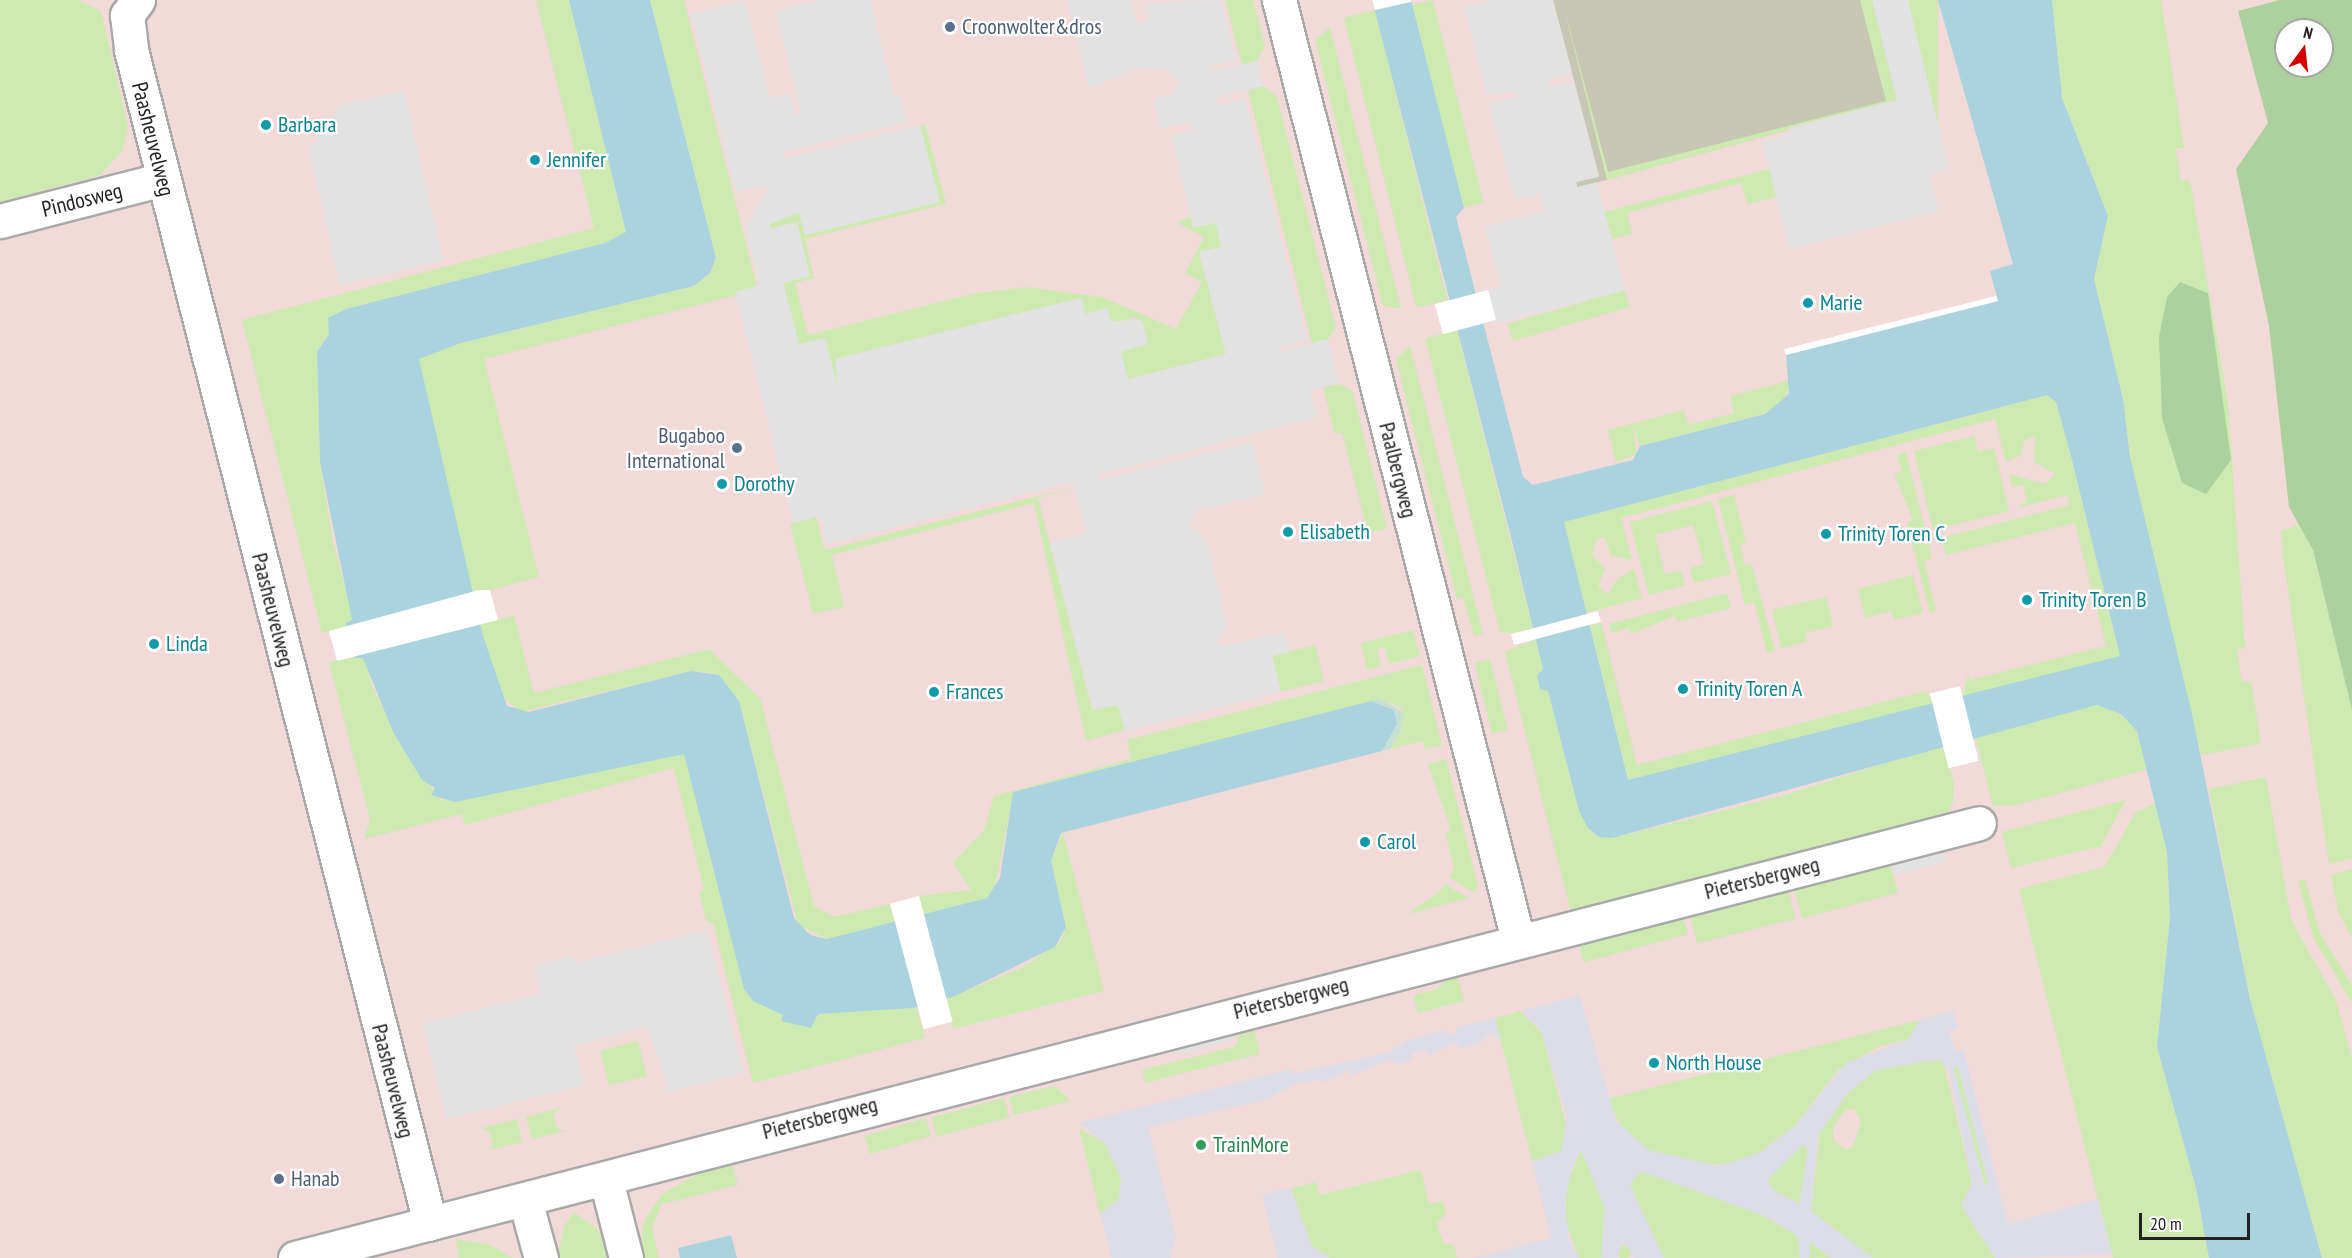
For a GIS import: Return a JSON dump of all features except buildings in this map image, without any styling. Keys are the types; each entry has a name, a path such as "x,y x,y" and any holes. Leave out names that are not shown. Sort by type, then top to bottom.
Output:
{"street":[{"name":"Paasheuvelweg","path":"138,0 129,8 126,31 430,1223"},
{"name":"Paalbergweg","path":"1279,0 1518,940"},
{"name":"Pindosweg","path":"0,221 164,180"},
{"name":"Pietersbergweg","path":"606,1180 728,1142 1979,824"},
{"path":"295,1258 606,1180 626,1258"},
{"path":"525,1200 541,1258"}],"shaded area":[{"path":"0,0 2352,0 2352,1258 0,1258"},
{"path":"820,0 870,0 894,96 900,95 907,122 784,152 786,158 920,125 940,202 805,235 799,212 770,224 770,229 797,222 810,276 783,283 799,344 825,338 838,387 835,359 1081,298 1085,314 1107,308 1111,321 1142,320 1148,344 1121,352 1128,379 1226,354 1199,252 1221,247 1216,223 1193,228 1171,135 1193,131 1191,122 1160,129 1153,99 1173,94 1179,82 1168,71 1144,67 1089,88 1067,0 1130,0 1137,23 1148,20 1144,3 1221,0 1236,60 1209,67 1210,72 1257,61 1263,86 1217,97 1218,105 1245,99 1307,340 1281,347 1281,352 1327,339 1339,384 1310,390 1317,417 1098,475 1099,480 1252,442 1265,494 1196,511 1189,525 1206,538 1227,627 1218,640 1222,646 1285,632 1290,652 1272,656 1281,692 1125,731 1118,705 1093,710 1050,543 1087,533 1073,482 827,544 819,516 793,523 735,292 760,285 745,227 767,190 765,185 736,192 691,14 745,1 770,98 790,93 796,116 802,114 775,11"},
{"path":"1493,0 1553,0 1572,73 1548,80 1551,88 1574,81 1599,177 1576,182 1577,187 1597,182 1625,290 1497,324 1488,290 1501,287 1485,227 1544,211 1539,194 1515,200 1489,104 1518,96 1517,92 1487,95 1464,8"},
{"path":"1553,0 1872,0 1897,100 1577,188 1576,182 1599,176"},
{"path":"1872,0 1908,0 1949,169 1930,176 1939,211 1790,249 1762,141 1790,134 1789,128 1897,100"},
{"path":"404,91 443,261 340,285 309,150 340,105"},
{"path":"1379,698 1404,713 1401,730 1390,749 1382,751 1397,724 1394,710 1371,701"},
{"path":"1943,851 1946,862 1895,875 1892,865"},
{"path":"707,930 742,1069 748,1072 661,1094 668,1087 647,1026 587,1042 587,1047 585,1042 574,1045 584,1085 447,1119 423,1024 540,994 534,966 573,956 575,963"},
{"path":"1580,995 1616,1121 1649,1150 1719,1166 1759,1153 1795,1126 1846,1063 1909,1039 1920,1020 1954,1011 1958,1028 1949,1031 1955,1051 1964,1050 2008,1224 2098,1199 2102,1216 2096,1220 2103,1218 2107,1235 2101,1239 2108,1238 2112,1254 1995,1258 1961,1206 1972,1183 1949,1071 1939,1059 1874,1071 1848,1093 1818,1135 1811,1211 1873,1258 1831,1258 1810,1242 1809,1258 1800,1258 1798,1236 1762,1215 1640,1171 1630,1185 1664,1258 1634,1258 1623,1241 1617,1258 1601,1258 1605,1208 1581,1150 1571,1169 1565,1204 1569,1240 1579,1258 1473,1258 1551,1238 1532,1161 1561,1151 1567,1118 1541,1030 1520,1011","holes":["1958,1066 1988,1184 1988,1185 1984,1185 1954,1068","1805,1143 1808,1150 1799,1204 1773,1190 1767,1180"]},
{"path":"1495,1018 1500,1038 1496,1039 1494,1033 1489,1034 1480,1043 1459,1049 1457,1042 1428,1056 1427,1050 1412,1053 1413,1060 1400,1064 1388,1060 1351,1076 1350,1069 1323,1083 1322,1079 1296,1083 1265,1100 1148,1127 1176,1238 1170,1258 1112,1258 1100,1214 1119,1199 1121,1177 1105,1143 1078,1123 1292,1069 1293,1074 1386,1053 1408,1040 1446,1030 1448,1036 1456,1034 1455,1028"},
{"path":"1243,1026 1232,1040 1176,1055 1173,1042"},
{"path":"1291,1188 1311,1245 1330,1258 1278,1258 1262,1195"}],"green space":[{"path":"0,0 78,0 101,11 128,126 123,150 100,175 0,202"},
{"path":"536,0 569,0 626,232 605,243 346,309 317,352 320,462 333,542 373,688 402,748 441,800 684,754 749,997 798,1023 818,1014 916,1007 925,1038 753,1083 713,922 707,923 699,892 704,890 674,768 465,825 462,814 364,839 370,819 329,663 337,660 329,631 322,633 242,320 594,228"},
{"path":"650,0 684,0 758,290 484,359 539,577 490,590 498,620 514,615 534,693 709,649 760,698 814,906 834,917 890,904 895,924 888,926 827,939 798,925 739,701 714,673 691,671 521,712 500,695 483,636 417,364 423,354 694,286 710,273 716,258"},
{"path":"1225,0 1253,0 1265,46 1257,61 1242,65"},
{"path":"1433,0 1484,203 1462,208 1412,5"},
{"path":"1562,0 1608,172 1886,101 1860,0 1872,0 1897,100 1607,180"},
{"path":"1907,0 1938,0 1938,174 1907,174"},
{"path":"2052,0 2161,0 2184,148 2176,149 2181,181 2190,180 2228,403 2245,648 2237,650 2242,682 2251,681 2261,743 2201,755 2130,457 2123,399 2094,279 2108,216 2062,98"},
{"path":"2280,0 2352,0 2352,710 2313,550 2289,507 2269,326 2236,169 2268,123 2238,11"},
{"path":"1375,10 1447,300 1416,308 1344,18"},
{"path":"1330,27 1401,309 1383,306 1315,40"},
{"path":"1263,86 1277,97 1336,328 1327,340 1312,344 1248,90"},
{"path":"925,124 946,204 805,239 814,278 795,283 808,335 972,294 1025,287 1102,297 1176,329 1202,282 1185,273 1204,237 1177,223 1191,216 1193,228 1216,222 1222,247 1199,253 1226,354 1128,379 1120,351 1137,317 1118,322 1085,314 1081,298 835,359 842,386 837,387 799,345 783,283 810,276 797,222 770,229 770,224 799,212 805,235 939,202 920,125"},
{"path":"1769,169 1776,197 1747,204 1741,183 1627,213 1632,234 1612,239 1604,212"},
{"path":"2180,282 2208,293 2231,460 2206,494 2182,483 2162,418 2159,337 2167,297"},
{"path":"1625,290 1630,307 1513,341 1508,324"},
{"path":"1457,330 1533,629 1511,633 1500,632 1425,338"},
{"path":"1410,346 1483,634 1474,636 1463,598 1457,599 1417,443 1396,359"},
{"path":"1792,380 1785,400 1764,414 1640,446 1633,426 1637,454 1616,462 1608,430 1684,410 1688,425 1734,413 1730,396"},
{"path":"1337,383 1352,390 1387,528 1368,533 1342,433 1335,434 1323,387"},
{"path":"2047,395 2056,402 2120,656 1963,696 1968,674 1970,680 2106,646 2075,523 1946,555 1941,538 2070,505 2067,495 2017,508 2027,501 2023,485 2012,487 2009,474 2045,484 2055,474 2034,462 2035,436 2024,441 2021,455 2006,462 1995,419 1621,518 1632,560 1611,556 1605,537 1596,540 1592,556 1605,568 1598,587 1608,594 1617,579 1634,569 1642,598 1586,613 1563,522"},
{"path":"1974,436 1978,452 1994,448 2009,511 1933,530 1914,451"},
{"path":"1906,452 1932,558 1924,561 1936,611 1930,613 1907,523 1913,520 1894,474 1902,472 1897,455"},
{"path":"1075,487 1038,498 1092,710 1118,705 1125,730 1086,741 1034,503 832,555 844,607 813,614 790,524 816,517 825,550"},
{"path":"1734,495 1746,543 1740,545 1745,565 1752,564 1775,651 1767,653 1754,602 1745,605 1718,499"},
{"path":"1712,501 1731,574 1694,583 1690,568 1704,564 1693,525 1655,535 1665,574 1681,570 1685,585 1649,595 1630,522"},
{"path":"2299,525 2313,550 2352,710 2352,858 2329,864 2283,557 2281,531"},
{"path":"1913,575 1923,613 1894,620 1891,611 1865,618 1858,589"},
{"path":"1727,593 1731,608 1677,622 1675,616 1631,634 1630,628 1611,633 1609,624"},
{"path":"1826,597 1833,626 1805,633 1807,642 1781,648 1772,610"},
{"path":"1601,622 1637,765 1926,691 1933,704 1628,780 1590,626"},
{"path":"1413,630 1420,656 1389,664 1385,648 1377,649 1381,666 1367,670 1361,643"},
{"path":"1536,639 1543,669 1537,675 1540,689 1548,691 1579,811 1593,833 1612,838 1782,796 1942,745 1954,782 1953,803 1946,816 1571,913 1505,652"},
{"path":"1315,645 1324,681 1281,692 1272,656"},
{"path":"1490,659 1508,730 1492,734 1474,663"},
{"path":"1422,665 1442,745 1425,749 1422,741 1390,749 1401,730 1402,708 1379,699 1014,792 994,891 981,902 925,917 919,896 971,890 953,863 984,830 994,796 1131,759 1127,740"},
{"path":"2097,705 2121,714 2137,730 2148,769 2018,805 1993,806 1975,737"},
{"path":"1446,759 1478,886 1474,893 1449,877 1454,868 1445,832 1451,830 1428,764"},
{"path":"2266,777 2291,920 2336,1000 2352,1058 2352,1258 2322,1258 2250,999 2209,789"},
{"path":"2126,800 2101,846 2011,868 2002,832"},
{"path":"2157,803 2167,852 2170,918 2157,1047 2196,1188 2209,1258 2113,1258 2019,889 2104,867 2135,813"},
{"path":"1063,832 1104,991 953,1029 946,999 1024,967 1061,941 1066,927 1051,861"},
{"path":"1889,860 1898,893 1802,918 1793,886"},
{"path":"2352,869 2352,938 2338,912 2331,875"},
{"path":"2305,879 2320,933 2352,985 2352,1003 2313,937 2298,881"},
{"path":"1445,884 1469,898 1408,914 1440,891"},
{"path":"1787,886 1795,919 1697,943 1689,910"},
{"path":"1682,912 1688,934 1584,962 1578,940"},
{"path":"1456,970 1464,1001 1418,1013 1413,995 1437,989"},
{"path":"1520,1011 1542,1033 1568,1132 1561,1152 1532,1161 1495,1018"},
{"path":"1920,1020 1909,1039 1878,1047 1838,1070 1795,1126 1759,1153 1732,1164 1700,1164 1649,1150 1623,1130 1607,1099"},
{"path":"1252,1022 1260,1054 1145,1083 1142,1070 1235,1047 1243,1026"},
{"path":"638,1041 647,1076 609,1085 600,1050"},
{"path":"1943,1060 1972,1183 1961,1206 1995,1258 1873,1258 1811,1211 1820,1130 1848,1093 1874,1071 1899,1063","holes":["1854,1108 1861,1120 1854,1145 1847,1150 1834,1141 1833,1129 1844,1111"]},
{"path":"1958,1066 1990,1185 1985,1186 1953,1067"},
{"path":"1054,1086 1071,1101 1014,1115 1009,1097"},
{"path":"1004,1098 1009,1117 937,1137 932,1117"},
{"path":"560,1108 553,1114 557,1129 566,1131 532,1139 526,1117"},
{"path":"926,1118 931,1136 870,1154 864,1136"},
{"path":"517,1119 522,1142 486,1151 493,1145 489,1131 481,1128"},
{"path":"1079,1128 1105,1143 1121,1177 1119,1199 1100,1214"},
{"path":"1803,1143 1808,1150 1800,1204 1773,1190 1767,1180"},
{"path":"1581,1150 1605,1208 1601,1258 1579,1258 1566,1223 1566,1186"},
{"path":"730,1156 738,1185 662,1204 652,1228 659,1258 638,1258 644,1221 662,1194"},
{"path":"1421,1170 1429,1204 1443,1201 1446,1213 1437,1224 1443,1243 1454,1245 1457,1258 1330,1258 1311,1245 1291,1188 1316,1182 1319,1195"},
{"path":"1646,1172 1762,1215 1798,1236 1800,1258 1664,1258 1630,1185 1635,1174"},
{"path":"574,1212 597,1229 613,1258 557,1258 564,1226"},
{"path":"456,1239 488,1244 513,1258 459,1258"},
{"path":"1810,1242 1831,1258 1809,1258"},
{"path":"1621,1245 1627,1245 1631,1252 1627,1259 1621,1259 1617,1255 1617,1249"}],"water":[{"path":"569,0 650,0 716,258 710,273 694,286 461,343 419,359 483,636 507,706 529,712 691,671 719,675 739,701 794,918 810,935 827,939 987,898 1000,878 1013,792 1371,701 1394,710 1397,724 1382,751 1061,833 1051,861 1066,927 1055,947 955,996 913,1008 818,1014 811,1028 781,1021 783,1015 753,1001 744,989 684,754 455,802 431,795 435,788 422,780 393,732 363,658 354,658 346,623 352,620 320,462 317,352 329,334 328,318 346,309 605,243 626,232"},
{"path":"1372,0 1411,0 1464,208 1456,217 1523,477 1533,485 1633,460 1640,446 1765,414 1789,394 1786,355 1998,301 1990,271 2013,264 1938,0 2052,0 2062,98 2108,216 2094,279 2123,399 2130,457 2192,714 2250,999 2322,1258 2209,1258 2196,1188 2157,1047 2170,918 2167,852 2137,731 2121,714 2097,705 1612,838 1599,837 1588,828 1579,811 1548,691 1540,689 1537,675 1543,669","holes":["2047,395 2056,402 2120,656 1628,780 1564,522"]},
{"path":"731,1235 737,1258 680,1258 678,1248"}],"pier":[{"path":"1372,0 1411,0 1411,2 1375,10"},
{"path":"1488,290 1496,320 1443,334 1435,304"},
{"path":"1996,296 1998,301 1786,355 1784,349"},
{"path":"479,590 490,590 498,620 337,661 329,631"},
{"path":"1598,611 1601,622 1514,645 1511,634"},
{"path":"1960,686 1979,761 1949,768 1930,693"},
{"path":"919,896 953,1022 924,1029 890,904"}],"place":[{"name":"Croonwolter&dros","path":"950,27"},
{"name":"Barbara","path":"266,125"},
{"name":"Jennifer","path":"535,160"},
{"name":"Marie","path":"1808,303"},
{"name":"Bugaboo International","path":"737,448"},
{"name":"Dorothy","path":"722,484"},
{"name":"Elisabeth","path":"1288,532"},
{"name":"Trinity Toren C","path":"1826,534"},
{"name":"Trinity Toren B","path":"2027,600"},
{"name":"Linda","path":"154,644"},
{"name":"Trinity Toren A","path":"1683,689"},
{"name":"Frances","path":"934,692"},
{"name":"Carol","path":"1365,842"},
{"name":"North House","path":"1654,1063"},
{"name":"TrainMore","path":"1201,1145"},
{"name":"Hanab","path":"279,1179"}]}
